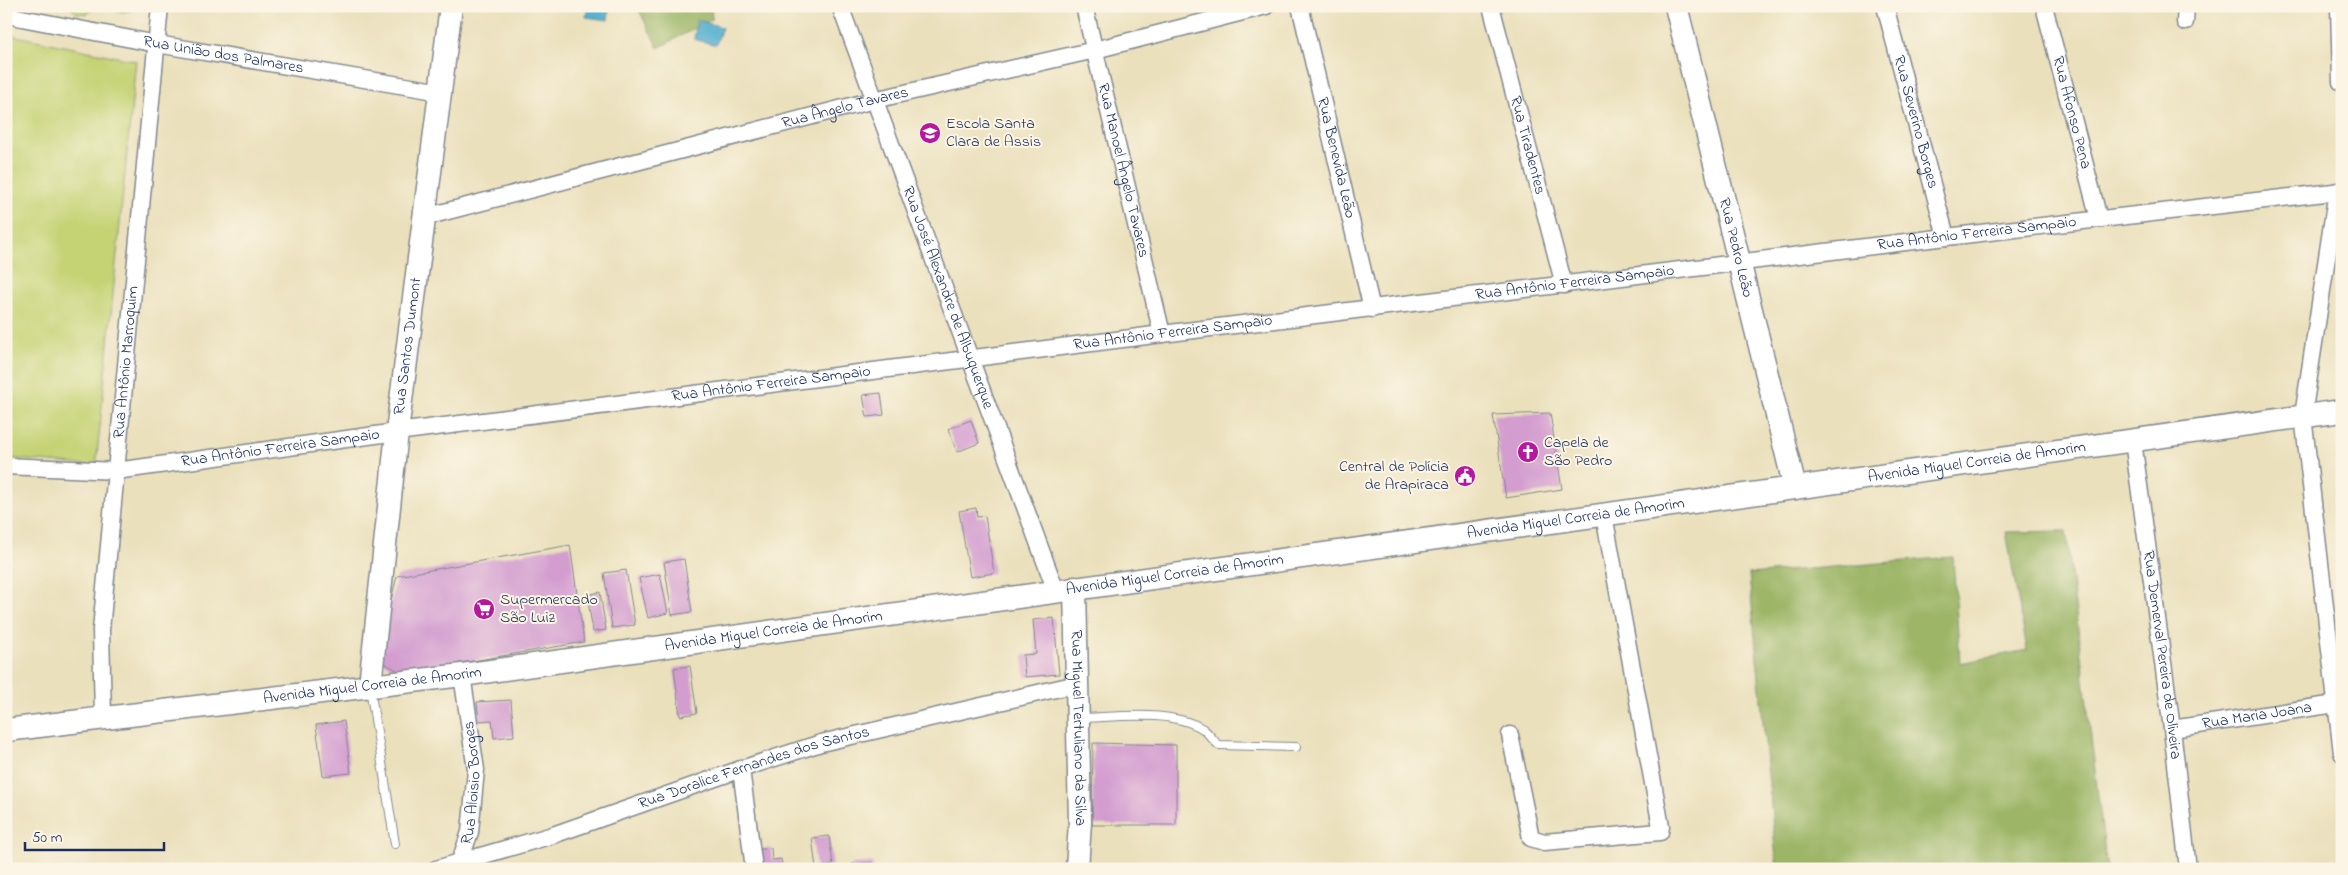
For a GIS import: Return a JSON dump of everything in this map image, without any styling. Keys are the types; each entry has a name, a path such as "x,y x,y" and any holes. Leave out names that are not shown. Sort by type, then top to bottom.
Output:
{"street":[{"name":"Rua Antônio Marroquim","path":"103,718 101,630 160,6"},
{"name":"Rua Santos Dumont","path":"370,685 397,432 451,6"},
{"name":"Rua José Alexandre de Albuquerque","path":"840,6 970,358 1065,589"},
{"name":"Rua Manoel Ângelo Tavares","path":"1084,6 1162,334"},
{"name":"Rua Ângelo Tavares","path":"424,218 874,100 1094,50 1266,6"},
{"name":"Rua Benevida Leão","path":"1300,6 1372,309"},
{"name":"Rua Tiradentes","path":"1491,6 1564,285"},
{"name":"Rua Pedro Leão","path":"1676,6 1795,488"},
{"name":"Rua Severino Borges","path":"1885,6 1946,237"},
{"name":"Rua Afonso Pena","path":"2044,6 2099,219"},
{"path":"2339,6 2341,82"},
{"name":"Rua União dos Palmares","path":"6,14 157,44 441,92"},
{"name":"Rua Antônio Ferreira Sampaio","path":"6,466 116,471 397,432 970,358 1946,237 2339,191"},
{"path":"2339,191 2303,416 2339,704 2342,753"},
{"name":"Avenida Miguel Correia de Amorim","path":"6,730 462,675 2342,411"},
{"name":"Rua Demerval Pereira de Oliveira","path":"2133,441 2172,728 2188,869"},
{"path":"1510,735 1531,838 1544,842 1660,832 1661,827 1604,515"},
{"name":"Rua Miguel Tertuliano da Silva","path":"1065,589 1077,684 1080,822 1078,869"},
{"name":"Rua Aloisio Borges","path":"460,861 470,832 476,770 462,675"},
{"name":"Rua Doralice Fernandes dos Santos","path":"436,869 552,835 821,743 1077,684"},
{"name":"Rua Maria Joana","path":"2172,728 2339,704"},
{"path":"741,769 754,869"}],"lane":[{"path":"370,685 395,844"},
{"path":"1078,718 1179,718 1205,730 1211,740 1219,744 1296,747"}],"green space":[{"path":"69,6 95,6 88,14 76,13"},
{"path":"111,6 137,6 121,12"},
{"path":"637,6 711,6 712,19 658,48"},
{"path":"6,34 136,61 96,466 6,458"},
{"path":"2066,531 2107,869 1777,869 1749,574 1953,557 1960,663 2027,650 2006,532"}],"water":[{"path":"588,6 609,6 608,20 586,17"},
{"path":"697,20 722,27 716,45 694,39"}],"building":[{"path":"881,393 884,415 867,417 863,395"},
{"name":"Capela de São Pedro","path":"1550,413 1562,489 1506,498 1493,415"},
{"path":"971,420 979,443 957,452 948,429"},
{"path":"976,508 977,517 985,516 994,573 970,577 959,511"},
{"name":"Supermercado São Luiz","path":"570,545 584,642 402,673 382,662 380,645 397,576"},
{"path":"684,559 692,612 672,615 664,562"},
{"path":"626,570 635,625 612,628 604,573"},
{"path":"660,574 668,613 648,618 639,578"},
{"path":"600,592 606,630 593,632 587,595"},
{"path":"1054,618 1059,674 1025,677 1023,655 1036,654 1033,620"},
{"path":"690,666 697,713 680,716 674,668"},
{"path":"511,700 514,736 494,738 492,720 479,721 477,702"},
{"path":"344,721 351,773 323,776 316,725"},
{"path":"1093,743 1176,745 1176,825 1092,825"},
{"path":"829,836 833,865 816,868 812,838"},
{"path":"771,848 772,860 781,859 783,869 757,869 754,850"},
{"path":"872,862 874,869 853,869 852,864"}],"place":[{"name":"Escola Santa Clara de Assis","path":"930,133"},
{"name":"Capela de São Pedro","path":"1528,452"},
{"name":"Central de Polícia de Arapiraca","path":"1465,476"},
{"name":"Supermercado São Luiz","path":"484,609"}]}
